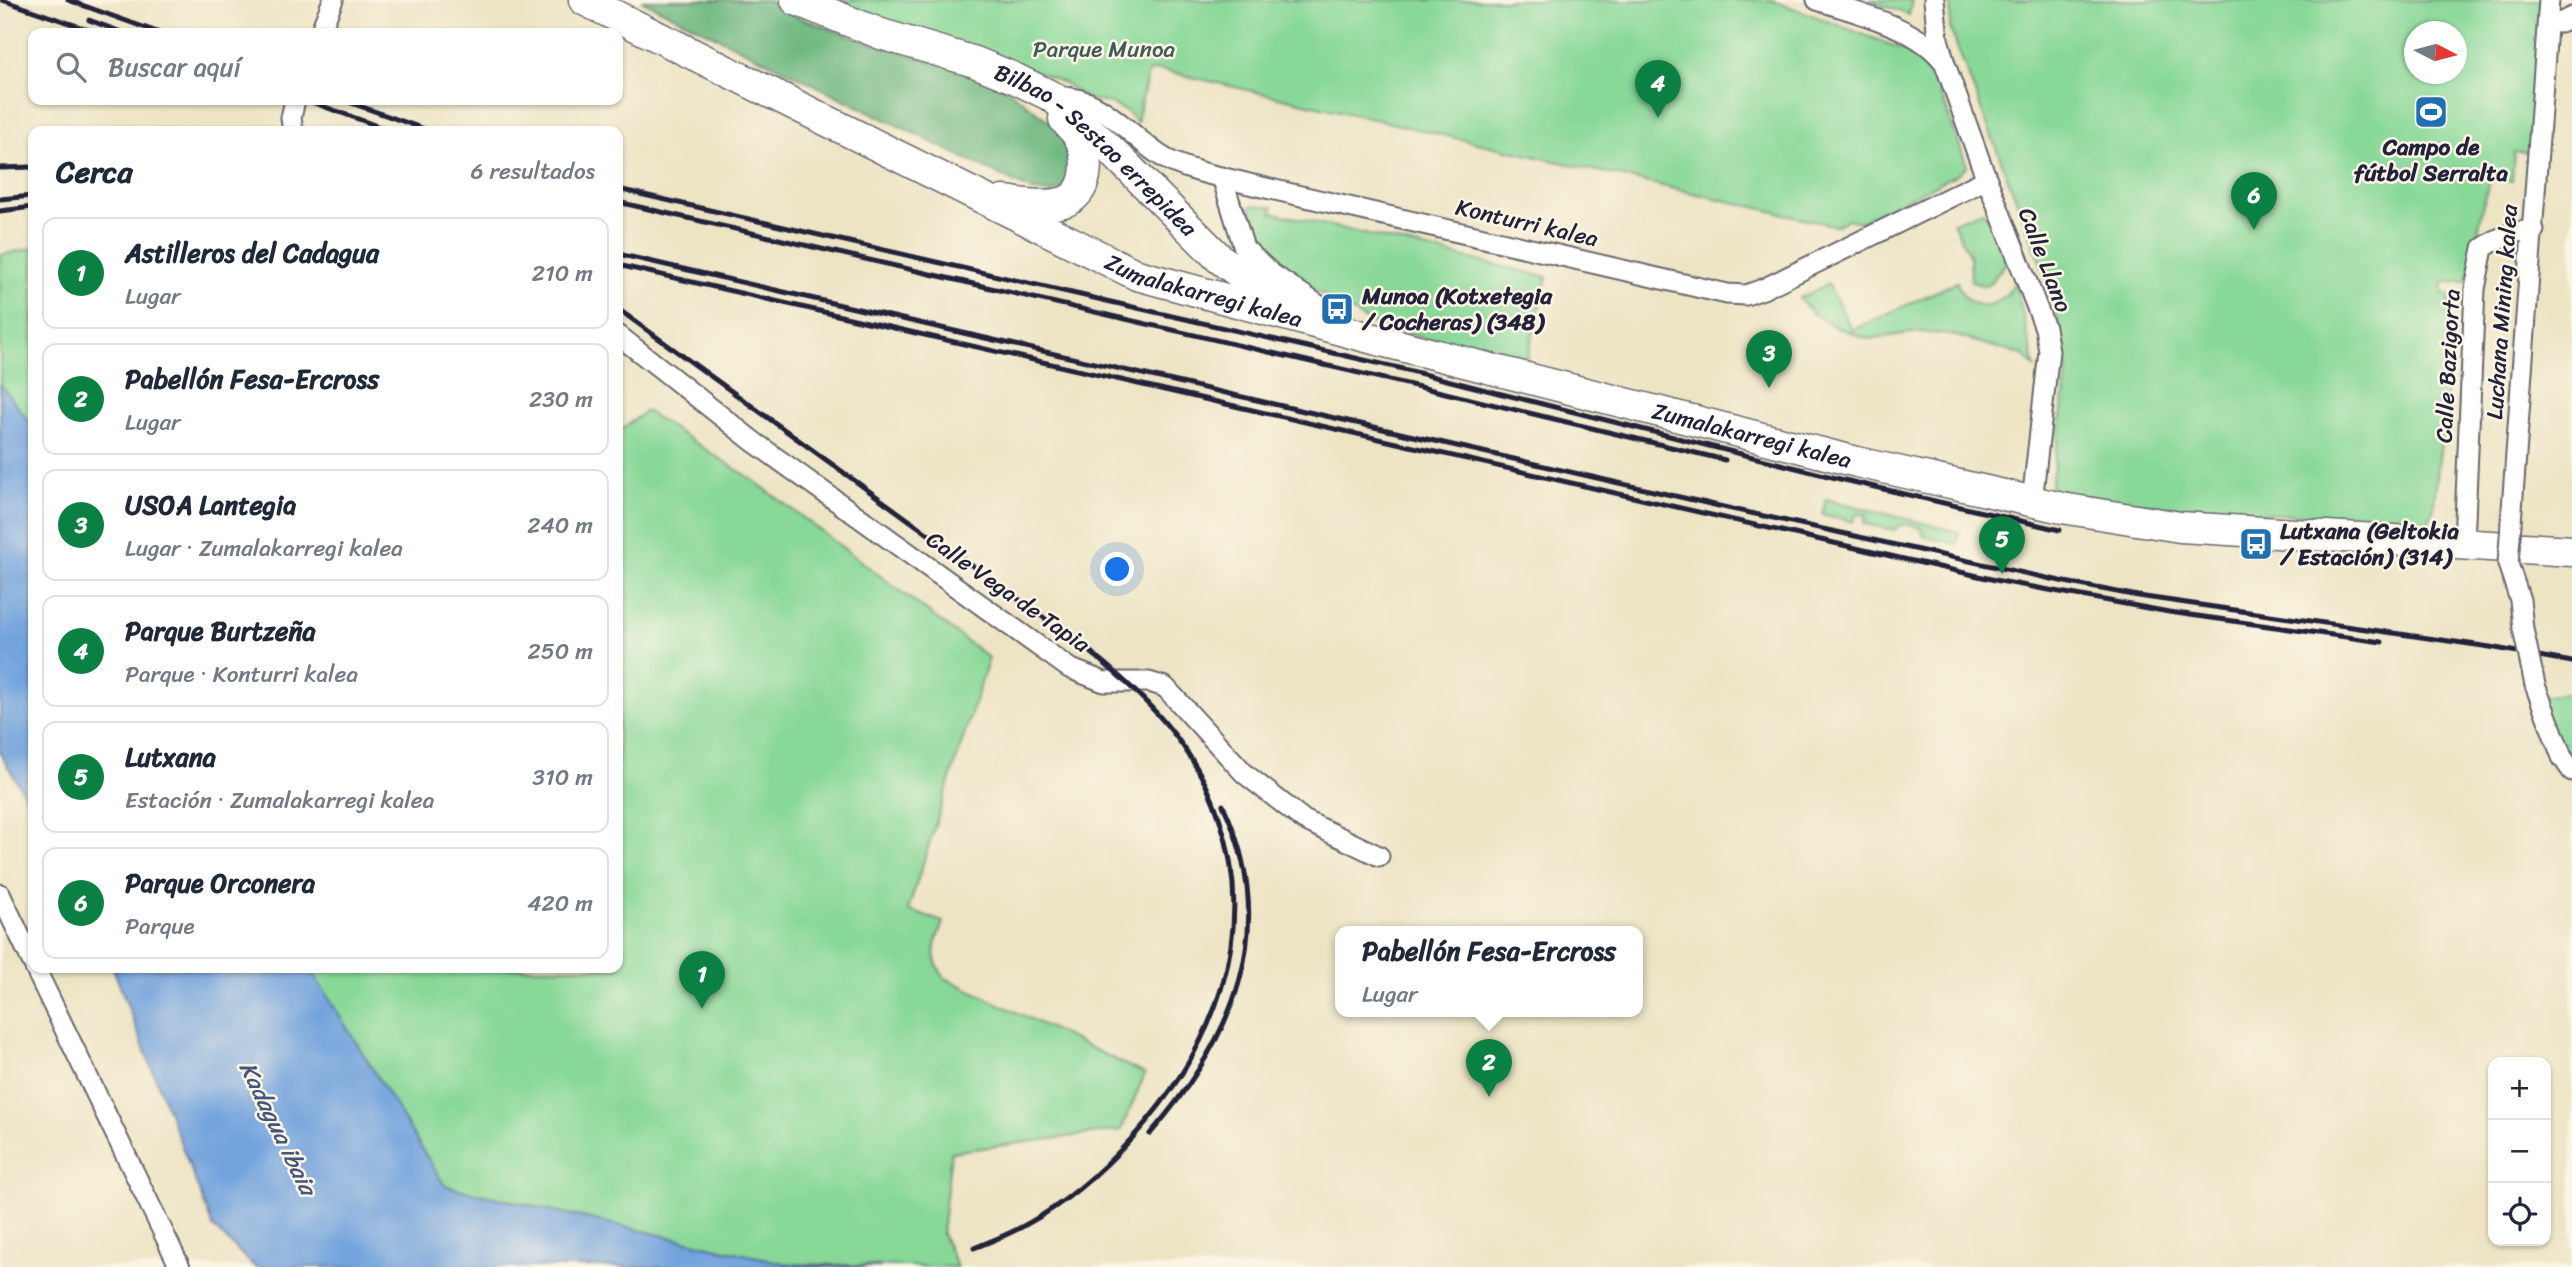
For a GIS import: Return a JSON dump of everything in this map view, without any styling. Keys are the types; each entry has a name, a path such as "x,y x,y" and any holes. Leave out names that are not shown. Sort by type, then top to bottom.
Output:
{"main road":[{"name":"Zumalakarregi kalea","path":"584,0 1137,275 1389,337 1857,462 2032,502 2180,527 2464,542 2572,551"},
{"name":"Bilbao - Sestao errepidea","path":"796,0 881,34 975,62 1047,95 1113,152 1219,258 1262,290 1290,308 1389,337"},
{"path":"985,199 1040,205 1066,202 1083,187 1087,165 1080,138 1047,95"}],"street":[{"path":"322,28 333,0"},
{"path":"1817,0 1864,15 1920,40 1935,51 1945,64"},
{"path":"1901,31 1912,29 1920,23 1934,0"},
{"name":"Calle Llano","path":"1934,0 1938,39 1945,64 2046,328 2049,351 2032,502"},
{"name":"Luchana Mining kalea","path":"2549,0 2508,564 2520,600 2535,685 2562,757 2572,771"},
{"path":"2548,22 2560,23 2572,17"},
{"name":"Konturri kalea","path":"1047,95 1093,105 1120,121 1166,158 1222,177 1727,294 1746,295 1775,284 1987,179"},
{"path":"292,126 293,105"},
{"path":"1222,177 1244,248 1272,274 1345,323"},
{"path":"1232,213 1241,192 1250,184"},
{"name":"Calle Bazigorta","path":"2464,542 2478,268 2483,248 2500,236 2515,231 2534,230"},
{"name":"Calle Vega de Tapia","path":"623,339 754,442 1069,667 1104,682 1149,682 1165,687 1245,774 1304,820 1379,856"},
{"path":"0,894 28,952"},
{"path":"38,973 180,1267"}],"green space":[{"path":"641,0 768,0 795,16 874,44 949,66 1004,87 1070,137 1078,158 1065,187 1051,193 1032,191"},
{"name":"Parque Munoa","path":"824,0 1772,0 1928,59 1967,166 1956,175 1860,222 1848,219 1836,226 1161,70 1148,72 1137,122 1126,111 1110,103 1087,99 1064,83 988,52 887,23"},
{"path":"1869,0 1912,0 1909,15"},
{"path":"1951,0 2541,0 2532,153 2514,152 2512,181 2489,180 2467,282 2443,282 2443,294 2450,295 2446,398 2433,512 2428,522 2190,509 2050,493 2067,375 2054,298 1950,28"},
{"path":"1252,205 1273,207 1271,212 1547,277 1525,367 1373,324 1285,272 1260,249 1245,218"},
{"path":"1983,211 1990,221 2006,263 1989,284 1983,286 1971,281 1970,257 1953,222"},
{"path":"28,249 28,420 0,384 0,255"},
{"path":"2015,281 2035,367 2023,355 1952,335 1919,332 1868,339 1834,326 1813,314 1799,298 1828,284 1852,330 1957,282 1968,300 1985,305 2002,298"},
{"path":"646,411 753,480 989,658 908,910 943,922 934,951 936,963 945,978 1145,1074 1121,1130 951,1152 942,1234 957,1267 788,1264 445,1186 312,973 623,973 623,428"},
{"path":"1826,499 1959,532 1957,544 1925,537 1921,528 1910,525 1900,525 1894,530 1864,524 1866,515 1857,513 1853,522 1822,514"},
{"path":"2572,694 2572,771 2536,698"}],"water":[{"path":"0,384 28,420 28,801 0,753"},
{"name":"Kadagua ibaia","path":"115,973 313,973 445,1186 788,1264 881,1267 255,1267 213,1227"}],"railway":[{"path":"2,0 83,28"},
{"path":"68,0 146,28"},
{"path":"89,20 111,28"},
{"path":"320,105 377,126"},
{"path":"357,105 416,126"},
{"path":"0,168 28,167"},
{"path":"623,190 1399,368 1840,479 2060,530"},
{"path":"0,199 28,196"},
{"path":"623,203 1725,460"},
{"path":"0,211 28,208"},
{"path":"623,255 1732,509 2065,582 2138,596 2490,647 2572,662"},
{"path":"623,266 2000,581 2169,612 2382,642"},
{"path":"623,313 1108,666 1147,703 1182,744 1209,791 1219,817 1230,861 1234,905 1231,947 1221,988 1206,1028 1186,1066 1162,1103 1133,1137 1084,1185 1027,1224 974,1248"},
{"path":"1150,1134 1180,1097 1205,1059 1225,1020 1240,980 1248,938 1248,895 1240,851 1223,805"}],"place":[{"name":"Campo de fútbol Serralta","path":"2431,112"},
{"name":"Parque Burtzeña","path":"1658,118"},
{"name":"Parque Orconera","path":"2254,230"},
{"name":"Munoa (Kotxetegia / Cocheras) (348)","path":"1337,309"},
{"name":"USOA Lantegia","path":"1769,388"},
{"name":"Lutxana (Geltokia / Estación) (314)","path":"2256,544"},
{"name":"Lutxana","path":"2002,574"},
{"name":"Astilleros del Cadagua","path":"702,1009"},
{"name":"Pabellón Fesa-Ercross","path":"1489,1097"}]}
